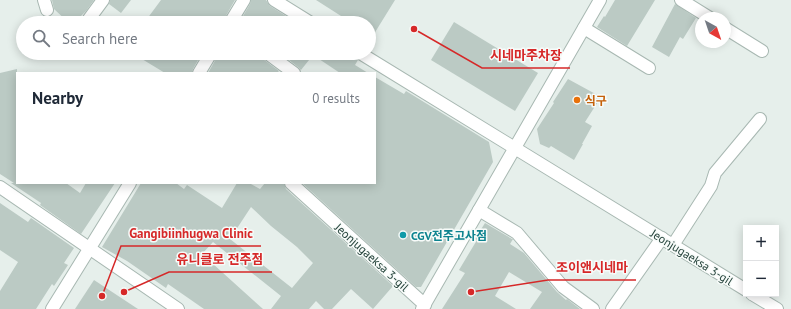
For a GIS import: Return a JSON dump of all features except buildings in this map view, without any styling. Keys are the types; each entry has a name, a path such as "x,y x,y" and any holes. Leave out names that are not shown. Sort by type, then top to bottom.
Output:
{"street":[{"path":"91,16 103,0"},
{"path":"235,16 244,0"},
{"path":"274,0 300,16"},
{"name":"Jeonjugaeksa 3-gil","path":"292,184 424,307 600,0"},
{"path":"681,0 700,12"},
{"path":"584,28 648,68"},
{"path":"731,32 762,51"},
{"path":"200,72 207,60"},
{"path":"276,60 293,72"},
{"name":"Jeonjugaeksa 3-gil","path":"371,60 743,288"},
{"path":"673,245 712,186 715,173 760,119"},
{"path":"52,309 129,184"},
{"path":"0,187 178,309"},
{"path":"480,210 517,233 563,288 593,309"},
{"path":"612,309 662,238"},
{"path":"757,297 777,309"}],"place":[{"name":"시네마주차장","path":"414,29"},
{"name":"식구","path":"577,100"},
{"name":"CGV전주고사점","path":"403,235"},
{"name":"유니클로 전주점","path":"124,292"},
{"name":"조이앤시네마","path":"471,292"},
{"name":"Gangibiinhugwa Clinic","path":"102,296"}]}
